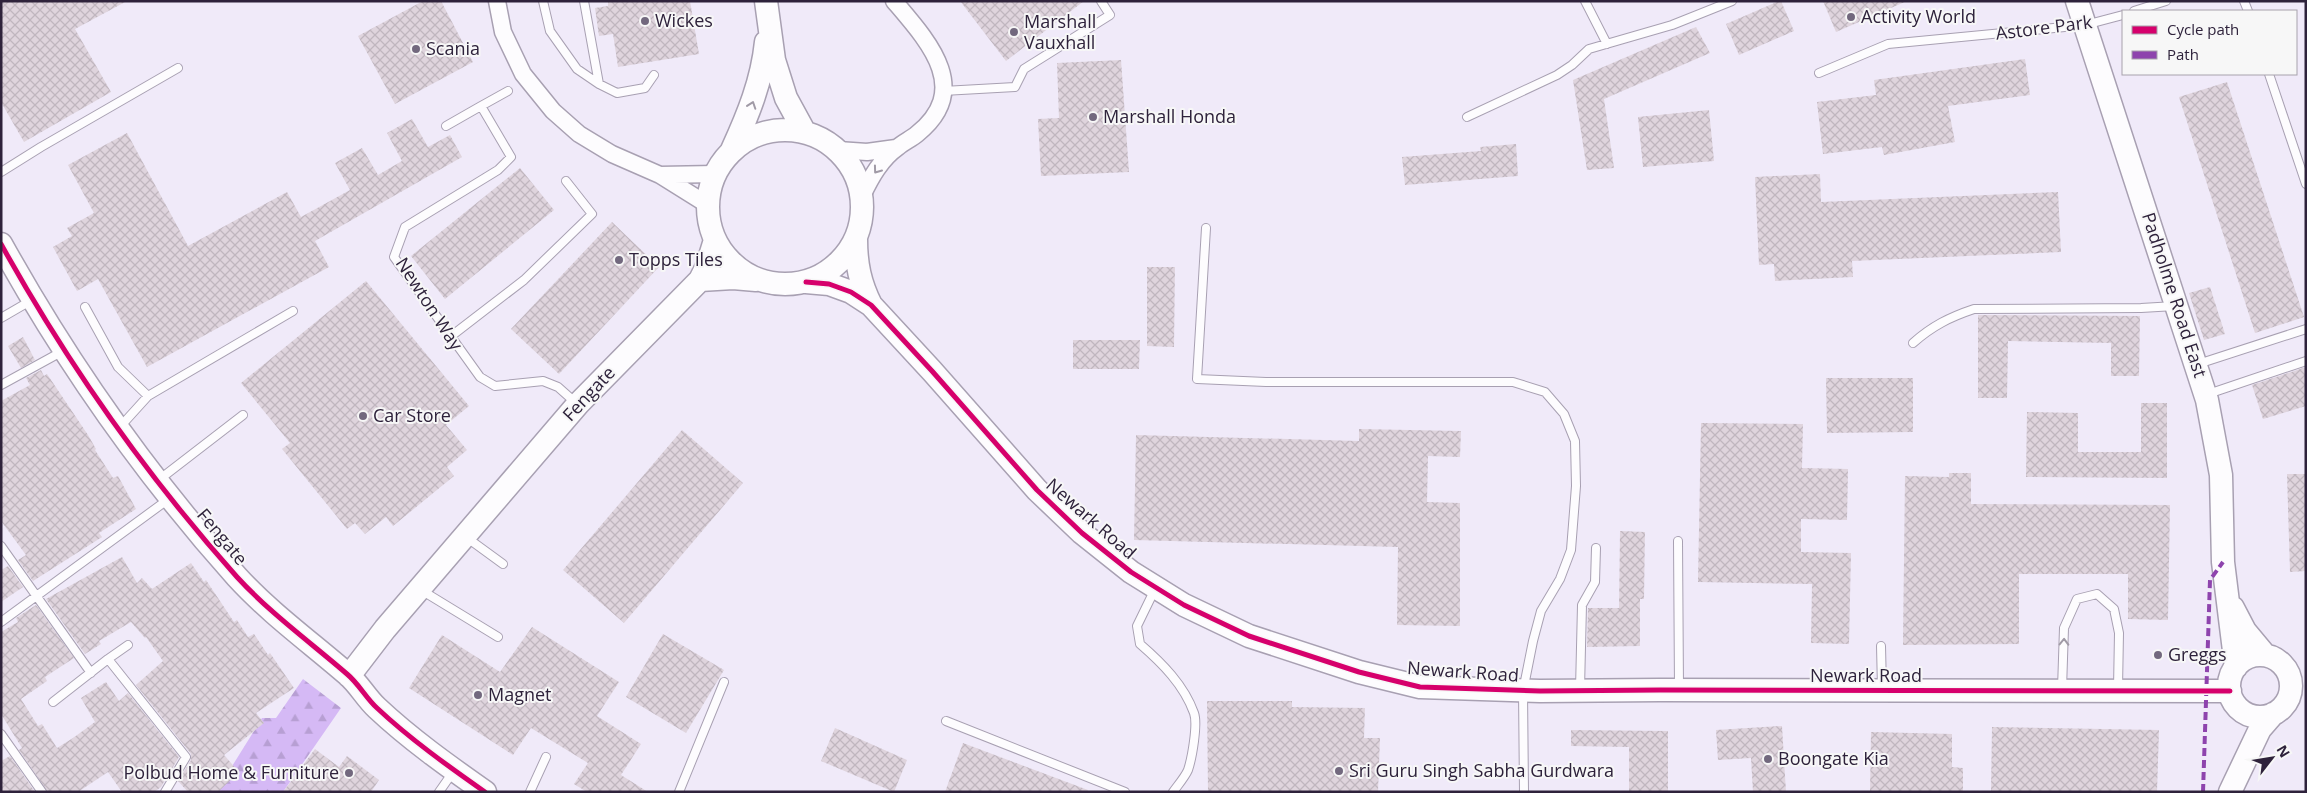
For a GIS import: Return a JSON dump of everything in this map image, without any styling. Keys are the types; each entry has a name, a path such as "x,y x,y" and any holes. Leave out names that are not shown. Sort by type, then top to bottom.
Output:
{"street":[{"path":"496,1 503,32 524,74 553,111 579,134 612,154 660,175 708,205"},
{"path":"862,196 875,169 896,148 918,134 932,120 942,104 943,91 940,66 932,47 894,1"},
{"name":"Padholme Road East","path":"2077,1 2206,395 2221,475 2223,562 2236,667 2232,674 2230,691"},
{"path":"768,12 774,60 784,92 804,131"},
{"path":"760,280 742,271 731,262 715,240 709,223 708,205 709,189 714,174 732,150 751,109 764,66 768,12"},
{"path":"700,280 733,278 790,284 806,282 826,273 844,258 856,239 862,218 862,196 854,171 838,150 822,139 804,131 784,129 765,132 748,139 732,150"},
{"path":"838,150 867,152 896,148"},
{"path":"660,175 714,174"},
{"name":"Newark Road","path":"856,239 856,262 861,284 871,305"},
{"name":"Fengate","path":"349,676 385,629 578,404 700,280 707,266 715,240"},
{"name":"Fengate","path":"1,244 32,300 118,429 238,577 277,616 349,676 377,708 485,792"},
{"name":"Newark Road","path":"806,282 829,284 844,289 871,305 1037,490 1082,533 1131,572 1184,606 1249,636 1359,672 1420,686 1523,690 2230,691"},
{"name":"Padholme Road East","path":"2228,598 2245,631 2287,671 2290,680 2289,700"},
{"path":"2236,667 2249,657 2273,659 2306,667"},
{"path":"2230,691 2238,707 2254,716 2289,700"},
{"path":"2230,792 2260,729 2289,700"},
{"path":"2240,769 2247,724 2245,712"}],"lane":[{"path":"543,1 550,31 577,69 599,84 617,93 645,88 654,75"},
{"path":"584,1 599,84"},
{"path":"943,91 1015,87 1024,69 1110,15 1101,1"},
{"path":"1585,1 1607,44"},
{"path":"1466,117 1557,75 1572,65 1589,49 1672,25 1732,1"},
{"path":"2137,10 2166,1"},
{"name":"Astore Park","path":"1819,73 1888,44 2085,25 2122,15"},
{"path":"1,172 178,68"},
{"path":"2269,75 2306,184"},
{"path":"446,126 508,91"},
{"name":"Newton Way","path":"481,106 511,157 498,170 405,227 394,257 480,377 495,386 543,381 558,387 578,404"},
{"path":"450,337 524,280 592,214 566,181"},
{"path":"1206,228 1196,378 1266,382 1513,382 1545,392 1564,414 1575,442 1576,486 1572,550 1560,579 1541,611 1532,641 1523,690 1524,792"},
{"path":"1,318 32,300"},
{"path":"1913,343 1931,327 1953,316 1974,309 2177,306"},
{"path":"85,307 118,367 148,396"},
{"path":"118,429 148,396 293,312"},
{"path":"2196,364 2306,329"},
{"path":"1,385 65,350"},
{"path":"2206,395 2306,362"},
{"path":"1,622 36,596 165,489 243,415"},
{"path":"464,536 503,564"},
{"path":"1678,541 1680,690"},
{"path":"1,546 90,673"},
{"path":"1580,691 1582,605 1595,582 1596,548"},
{"path":"1156,588 1137,626 1140,644 1160,662 1181,689 1195,714 1194,739 1188,771 1173,792"},
{"path":"419,589 498,637"},
{"path":"2062,691 2064,628 2076,599 2097,594 2114,609 2119,633 2118,691"},
{"path":"53,702 128,645"},
{"path":"1881,646 1882,690"},
{"path":"108,660 186,757 165,792"},
{"path":"679,792 724,682"},
{"path":"946,721 1125,792"},
{"path":"1,734 42,792"},
{"path":"530,792 546,757"},
{"path":"439,792 455,770"}],"green space":[{"path":"303,679 341,708 283,792 216,792 262,718 276,718"}],"building":[{"path":"1,1 127,1 75,29 111,92 24,142 1,102"},
{"name":"Scania","path":"423,1 441,1 473,62 395,104 358,36"},
{"name":"Wickes","path":"608,1 690,1 699,54 618,67 613,34 599,36 595,8 608,6"},
{"name":"Marshall Vauxhall","path":"960,1 1084,1 1006,61"},
{"path":"1781,1 1794,31 1739,55 1726,24"},
{"name":"Activity World","path":"1823,1 1907,1 1836,32"},
{"path":"1696,27 1710,53 1604,99 1614,168 1587,170 1573,80"},
{"path":"2025,59 2030,95 1948,106 1955,142 1884,155 1882,147 1823,154 1817,102 1876,95 1874,80"},
{"name":"Marshall Honda","path":"1121,60 1129,172 1041,176 1038,119 1059,118 1057,63"},
{"path":"2227,82 2304,317 2255,333 2179,97"},
{"path":"1709,110 1714,161 1643,167 1638,117"},
{"path":"412,119 428,147 450,135 462,157 315,241 329,267 147,367 98,279 77,291 53,247 72,236 67,228 94,213 68,165 127,133 188,246 287,192 301,217 350,190 335,163 362,148 378,175 402,161 387,133"},
{"path":"1516,144 1518,176 1405,185 1402,157 1481,151 1480,147"},
{"path":"520,168 554,210 445,299 411,256"},
{"path":"1820,174 1821,202 2058,192 2061,252 1852,261 1853,277 1775,281 1774,264 1759,265 1755,177"},
{"path":"612,222 659,267 559,374 511,329"},
{"path":"1147,267 1175,267 1174,347 1147,346"},
{"name":"Car Store","path":"366,281 469,406 446,425 467,450 447,467 454,476 393,526 386,517 365,534 355,523 347,529 282,449 290,443 241,383"},
{"path":"2210,287 2225,334 2204,340 2189,293"},
{"path":"1978,315 2140,316 2139,376 2111,376 2111,343 2008,341 2007,398 1978,398"},
{"path":"23,337 35,360 21,368 8,346"},
{"path":"1073,340 1140,340 1139,369 1073,369"},
{"path":"2306,367 2306,406 2263,419 2252,385"},
{"path":"41,370 44,376 47,374 88,435 113,478 118,476 136,509 99,533 102,537 33,581 18,560 26,555 1,521 1,401 30,385 26,378"},
{"path":"1826,378 1913,378 1913,432 1827,433"},
{"path":"2141,403 2167,403 2167,478 2026,477 2027,412 2078,413 2078,452 2141,452"},
{"path":"1701,423 1803,424 1802,468 1848,469 1847,520 1801,519 1801,552 1851,553 1849,644 1811,643 1812,584 1698,582"},
{"path":"1359,429 1461,431 1460,457 1428,456 1427,502 1460,503 1460,626 1397,625 1398,547 1134,540 1136,435 1359,441"},
{"path":"682,430 743,483 624,623 563,570"},
{"path":"1949,473 1971,473 1971,504 2170,505 2168,620 2128,619 2128,574 2019,574 2019,644 1903,645 1905,476 1949,477"},
{"path":"2287,474 2306,474 2306,571 2290,572"},
{"path":"1620,531 1645,532 1644,599 1640,599 1640,646 1587,647 1588,608 1619,608"},
{"path":"122,557 137,583 142,578 152,589 191,563 204,582 206,580 234,622 237,620 248,637 254,634 268,655 270,653 294,688 256,713 264,723 224,755 239,772 218,792 188,792 178,781 191,760 191,754 136,685 163,661 146,637 131,622 99,641 101,644 85,654 46,599"},
{"path":"8,566 23,587 1,602 1,570"},
{"path":"36,605 74,658 45,677 47,681 21,699 38,726 42,724 57,748 95,722 81,698 106,682 119,701 128,693 179,757 161,787 154,792 122,792 108,772 78,792 48,792 19,750 22,748 1,714 1,632 18,622 16,618"},
{"path":"532,627 619,682 597,716 641,744 621,775 648,792 587,792 574,784 588,763 531,728 513,755 409,688 442,635 500,672"},
{"path":"663,634 724,670 686,733 626,697"},
{"path":"1207,701 1292,701 1292,707 1365,708 1364,738 1380,738 1378,792 1208,792"},
{"name":"Boongate Kia","path":"1782,726 1786,792 1753,792 1751,758 1718,760 1716,730"},
{"path":"1992,727 2159,730 2157,792 1991,792"},
{"path":"835,728 907,760 894,792 821,761"},
{"path":"1571,730 1668,731 1668,792 1629,792 1629,747 1571,746"},
{"path":"1871,732 1952,734 1952,767 1963,768 1963,792 1870,792"},
{"path":"963,743 1088,790 1087,792 945,792"},
{"path":"315,749 339,767 347,756 379,780 371,792 283,792"},
{"path":"10,756 35,792 1,792 1,761"}],"marked path":[{"path":"2203,792 2210,580 2223,562"}],"cycle path":[{"path":"1,244 53,332 110,417 171,499 237,577 277,615 351,678 373,704 403,731 485,792"},
{"path":"806,282 829,284 851,292 871,305 1037,490 1082,533 1131,572 1184,605 1249,636 1359,672 1420,687 1540,691 2230,691"}],"place":[{"name":"Activity World","path":"1851,17"},
{"name":"Wickes","path":"645,21"},
{"name":"Marshall Vauxhall","path":"1014,32"},
{"name":"Scania","path":"416,49"},
{"name":"Marshall Honda","path":"1093,117"},
{"name":"Topps Tiles","path":"619,260"},
{"name":"Car Store","path":"363,416"},
{"name":"Greggs","path":"2158,655"},
{"name":"Magnet","path":"478,695"},
{"name":"Boongate Kia","path":"1768,759"},
{"name":"Sri Guru Singh Sabha Gurdwara","path":"1339,771"},
{"name":"Polbud Home & Furniture","path":"349,773"}]}
